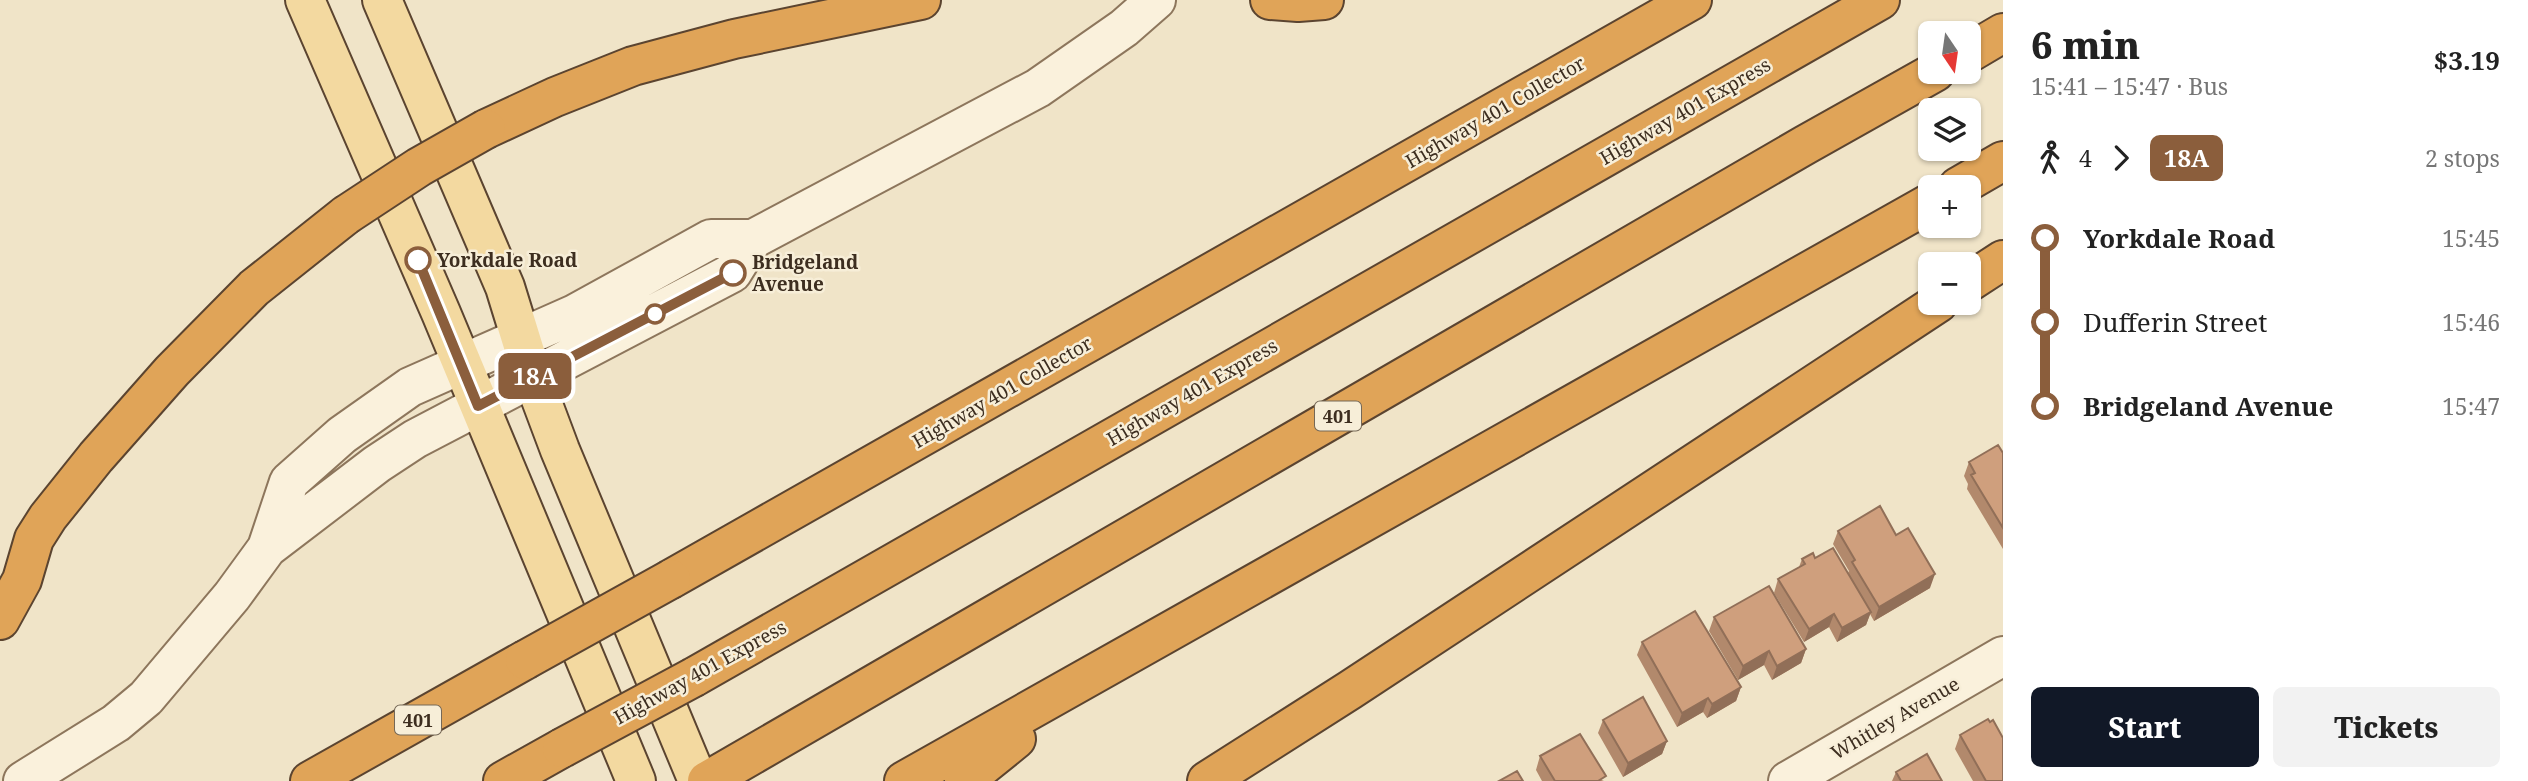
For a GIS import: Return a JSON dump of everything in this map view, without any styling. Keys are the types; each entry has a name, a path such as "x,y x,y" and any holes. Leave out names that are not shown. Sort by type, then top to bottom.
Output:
{"highway":[{"path":"0,620 22,580 34,539 80,476 172,371 254,288 346,215 419,167 486,129 555,97 633,66 734,40 921,0"},
{"name":"Highway 401 Collector","path":"310,781 1692,0"},
{"name":"Highway 401 Express","path":"503,781 694,677 1880,0"},
{"path":"1981,46 2003,33"},
{"name":"401","path":"707,781 1918,82"},
{"path":"1979,175 2003,161"},
{"path":"904,781 1100,673 1918,210"},
{"path":"1981,274 2003,260"},
{"path":"1207,781 1920,315"},
{"path":"0,570 4,562 34,539"},
{"path":"964,781 1100,673"}],"main road":[{"path":"305,0 636,781"},
{"path":"382,0 500,275 533,378 603,556 698,781"}],"street":[{"path":"267,548 289,482 342,435 410,387 575,314 711,239 753,239 1038,88 1124,28 1156,0"},
{"path":"23,781 116,723 146,698 232,596 267,548 399,448 733,273 753,239"},
{"name":"Whitley Avenue","path":"1788,781 2003,656"}],"building":[{"path":"1998,445 2003,453 2003,528 1971,475 1975,473 1969,462"},
{"path":"1880,506 1896,535 1908,528 1935,574 1879,607 1852,562 1855,560 1838,531"},
{"path":"1833,548 1871,612 1842,628 1834,614 1809,629 1778,579 1805,564 1802,559 1813,553 1815,558"},
{"path":"1769,586 1806,649 1777,666 1769,651 1743,666 1714,617"},
{"path":"1695,611 1741,687 1712,704 1708,698 1682,713 1642,642"},
{"path":"1643,697 1667,741 1628,763 1603,720"},
{"path":"1988,719 1990,722 1993,720 2003,738 2003,781 1986,781 1960,735"},
{"path":"1580,734 1606,776 1598,781 1555,781 1540,756"},
{"path":"1927,754 1942,781 1901,781 1896,772"},
{"path":"1517,771 1523,781 1499,781"}],"bus line":[{"name":"18A","path":"418,260 478,406 733,273"}],"place":[{"name":"Yorkdale Road","path":"418,260"},
{"name":"Bridgeland Avenue","path":"733,273"}]}
